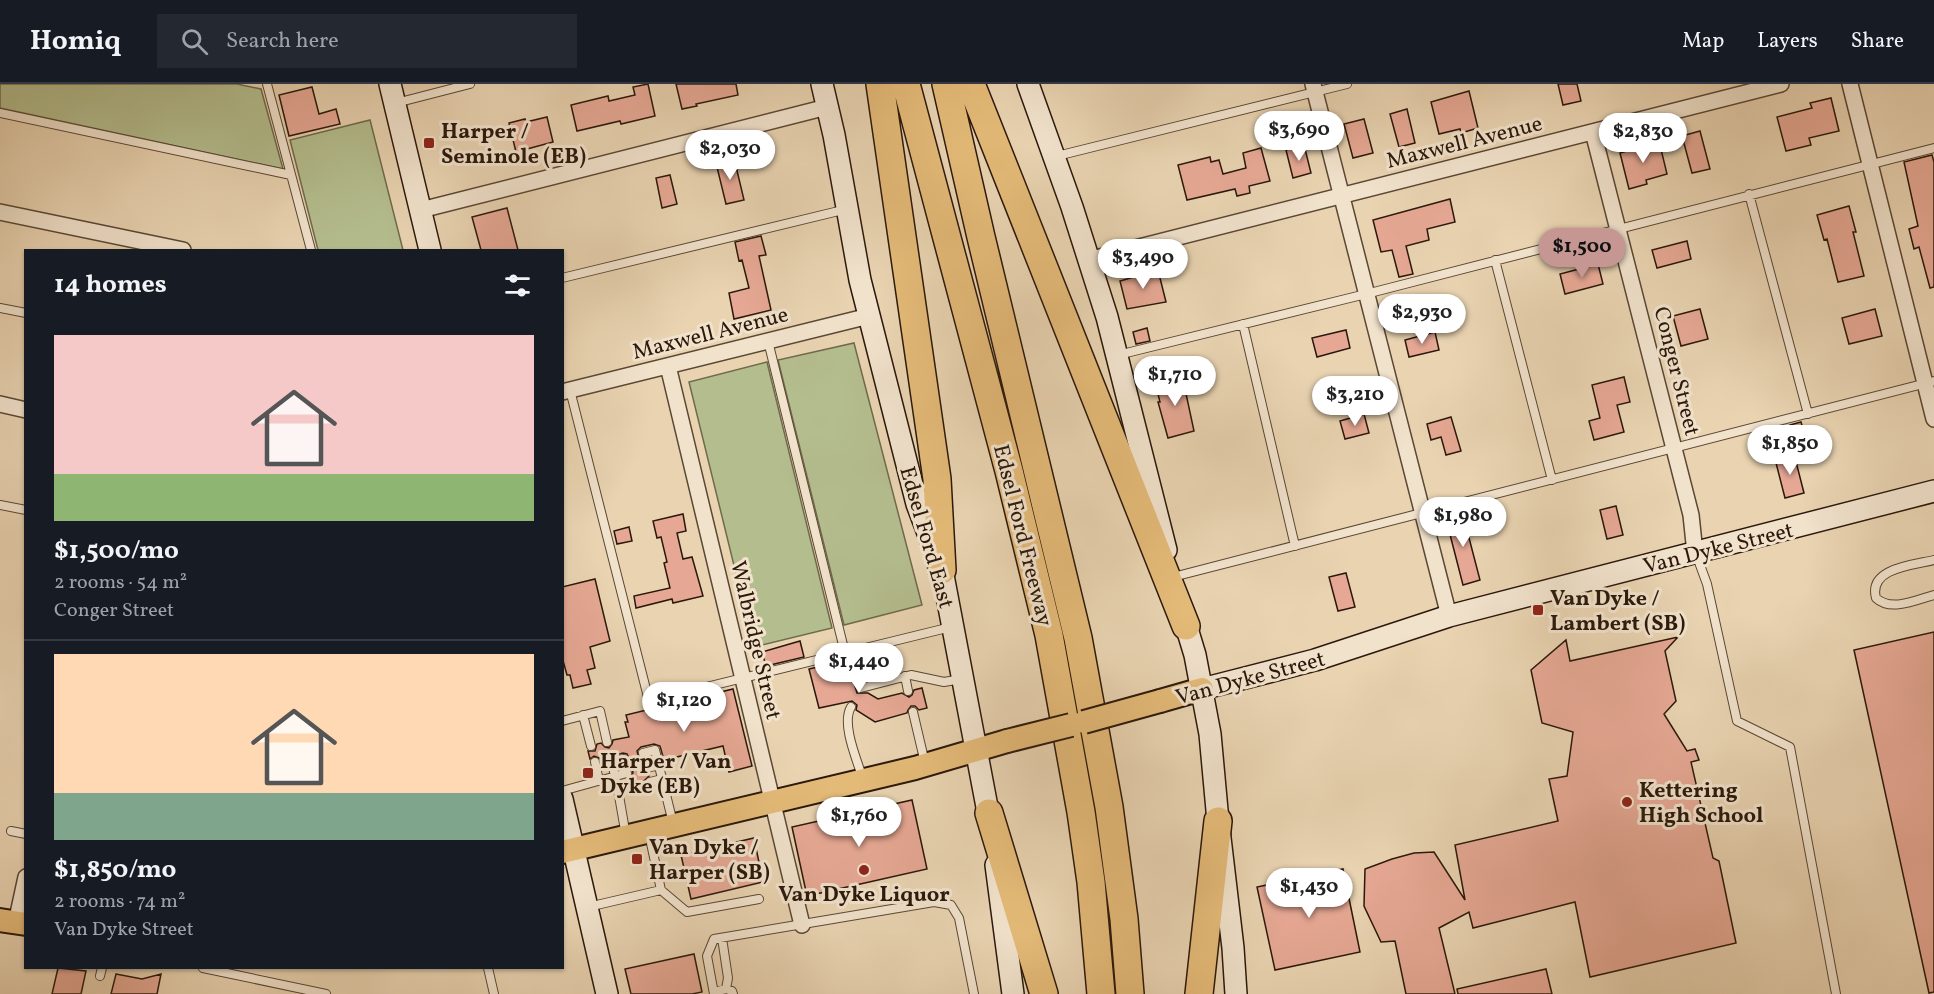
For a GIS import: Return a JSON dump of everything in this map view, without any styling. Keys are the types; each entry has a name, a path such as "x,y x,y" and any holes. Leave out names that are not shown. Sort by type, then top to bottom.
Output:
{"highway":[{"path":"880,84 937,479 942,570"},
{"name":"Edsel Ford Freeway","path":"906,84 1009,471 1049,635 1081,812 1101,994"},
{"name":"Edsel Ford Freeway","path":"946,84 1078,638 1109,807 1124,919 1130,994"},
{"path":"971,84 1186,626"},
{"path":"989,813 1044,994"},
{"path":"1199,994 1218,821"}],"main road":[{"name":"Van Dyke Street","path":"568,850 925,765 976,749 1202,689"}],"street":[{"name":"Edsel Ford East","path":"822,84 860,280 917,504 942,570 989,813 1013,994"},
{"path":"1028,84 1088,260 1116,356 1202,689 1210,734 1236,994"},
{"name":"Maxwell Avenue","path":"1088,260 1781,84"},
{"path":"1850,84 1930,382 1934,419"},
{"path":"1314,88 1449,616"},
{"path":"392,94 430,249"},
{"path":"421,210 828,107"},
{"name":"Conger Street","path":"1593,132 1691,515 1695,553"},
{"path":"0,212 178,249"},
{"name":"Maxwell Avenue","path":"566,391 869,316"},
{"name":"Walbridge Street","path":"668,366 802,926"},
{"path":"0,404 24,410"},
{"name":"Van Dyke Street","path":"1202,689 1315,660 1449,616 1934,491"},
{"path":"564,816 568,850 586,907 607,994"},
{"path":"14,922 24,884"}],"lane":[{"path":"267,84 311,249"},
{"path":"392,94 443,91 470,84"},
{"path":"1054,157 1314,88 1347,84"},
{"path":"0,112 291,175"},
{"path":"1116,356 1366,294 1934,147"},
{"path":"1749,194 1808,414"},
{"path":"564,278 848,209"},
{"path":"1495,260 1552,480"},
{"path":"0,308 24,313"},
{"path":"1244,324 1295,546"},
{"path":"768,341 845,653"},
{"path":"1173,577 1930,382"},
{"path":"566,391 649,701 953,627"},
{"path":"0,505 24,510"},
{"path":"1695,553 1707,584 1737,721 1790,747 1836,994"},
{"path":"1934,560 1885,573 1878,580 1874,592 1876,598 1886,604 1899,604 1934,595"},
{"path":"861,688 911,675 944,682 963,678"},
{"path":"905,676 909,691"},
{"path":"851,707 847,723 863,780"},
{"path":"564,721 600,711 607,742"},
{"path":"913,712 925,765"},
{"path":"583,716 591,746"},
{"path":"643,753 654,750 673,824"},
{"path":"624,759 611,760 626,836"},
{"path":"595,762 599,781"},
{"path":"647,768 659,765"},
{"path":"564,790 627,773"},
{"path":"650,782 662,779"},
{"path":"618,790 631,787"},
{"path":"11,831 24,834"},
{"path":"649,831 661,890 687,912 759,899"},
{"path":"586,907 661,890"},
{"path":"722,938 730,991 714,993 707,956 714,939 934,902 951,905 959,918 974,994"},
{"path":"100,976 102,969"},
{"path":"208,969 326,994"},
{"path":"488,969 494,994"}],"green space":[{"path":"0,84 237,84 261,89 283,169 0,108"},
{"path":"370,120 403,249 318,249 290,140"},
{"path":"854,343 922,605 844,625 778,360"},
{"path":"767,362 832,628 754,647 689,382"}],"building":[{"path":"648,84 655,116 577,131 571,105 608,96 609,101 635,95 633,87"},
{"path":"676,84 736,84 738,95 682,109"},
{"path":"1558,84 1577,84 1581,101 1563,105"},
{"path":"312,87 319,114 336,109 340,124 289,136 279,95"},
{"path":"1469,91 1478,128 1461,133 1460,129 1439,134 1431,102"},
{"path":"1831,98 1839,131 1809,138 1811,145 1786,151 1777,117 1812,108 1810,103"},
{"path":"1407,109 1415,143 1399,147 1390,114"},
{"path":"547,117 553,142 516,152 509,123"},
{"path":"1364,119 1373,153 1353,158 1344,124"},
{"path":"1700,131 1710,169 1692,173 1682,136"},
{"path":"1659,141 1667,174 1646,180 1647,184 1629,189 1620,153"},
{"path":"1304,145 1311,173 1293,178 1286,150"},
{"path":"1261,148 1270,181 1249,186 1250,193 1237,196 1235,189 1187,200 1178,165 1210,157 1211,162 1219,160 1223,174 1246,168 1243,153"},
{"path":"1932,155 1934,162 1934,287 1930,288 1919,247 1914,249 1909,229 1918,226 1904,162"},
{"path":"734,158 744,200 726,204 716,163"},
{"path":"670,175 677,204 662,208 656,178"},
{"path":"1450,199 1455,222 1427,229 1429,240 1406,246 1413,274 1399,277 1392,250 1381,252 1373,220"},
{"path":"1849,206 1864,276 1838,282 1827,239 1824,240 1817,215"},
{"path":"507,208 518,249 481,249 472,217"},
{"path":"761,236 766,255 759,256 771,310 734,319 729,293 749,288 735,242"},
{"path":"1687,241 1691,259 1657,268 1652,250"},
{"path":"1598,264 1603,284 1565,294 1560,274"},
{"path":"1158,270 1166,302 1127,309 1120,281"},
{"path":"1700,309 1708,339 1681,346 1673,316"},
{"path":"1875,309 1882,336 1849,344 1842,318"},
{"path":"1456,313 1460,326 1442,330 1439,317"},
{"path":"1147,328 1150,341 1136,344 1133,332"},
{"path":"1346,330 1350,348 1317,357 1312,338"},
{"path":"1435,332 1439,350 1409,357 1405,340"},
{"path":"1182,375 1194,431 1168,438 1155,382"},
{"path":"1624,377 1630,402 1617,405 1624,432 1594,440 1589,421 1600,418 1592,385"},
{"path":"1364,414 1369,433 1345,439 1340,421"},
{"path":"1451,417 1461,451 1446,455 1441,437 1431,440 1427,424"},
{"path":"1801,422 1805,436 1793,439 1790,425"},
{"path":"1794,454 1804,493 1785,498 1775,459"},
{"path":"1616,506 1623,535 1607,539 1600,510"},
{"path":"1462,511 1480,580 1463,585 1445,515"},
{"path":"683,514 686,531 677,533 683,559 692,557 703,596 673,603 672,599 636,608 634,596 670,588 661,537 657,538 653,521"},
{"path":"629,527 632,541 617,544 614,531"},
{"path":"1346,573 1355,607 1338,611 1329,577"},
{"path":"595,579 610,641 590,647 595,668 587,670 591,684 573,688 564,664 564,587"},
{"path":"1934,632 1934,992 1929,993 1854,650"},
{"name":"Kettering High School","path":"1678,637 1665,651 1676,701 1664,714 1687,751 1695,749 1699,760 1691,762 1713,858 1719,861 1736,943 1590,977 1575,902 1473,928 1469,912 1439,928 1455,994 1406,994 1395,941 1381,942 1364,906 1365,869 1414,853 1434,852 1465,900 1455,845 1558,821 1549,779 1567,776 1573,732 1542,723 1531,670 1566,640 1570,661"},
{"path":"800,641 804,657 766,666 762,652"},
{"path":"847,660 857,693 868,693 878,699 902,693 909,697 914,690 922,688 927,708 919,710 911,706 907,713 875,722 856,710 857,705 852,701 819,708 809,669"},
{"path":"733,689 752,766 729,772 723,746 664,760 660,746 654,744 641,747 637,751 639,758 651,757 651,761 643,763 641,767 643,773 649,776 644,781 646,786 637,789 635,783 629,781 633,772 625,765 630,760 627,754 610,753 605,759 601,760 594,756 590,759 588,751 595,751 597,744 601,743 609,748 613,740 629,737 625,722 628,722 626,715"},
{"path":"912,800 927,869 807,896 792,827"},
{"path":"754,838 763,882 691,899 681,855"},
{"path":"1343,869 1360,952 1275,970 1257,887"},
{"path":"694,954 702,992 631,994 625,969"},
{"path":"58,969 86,971 81,994 52,994"},
{"path":"1546,969 1552,994 1458,994 1457,989"},
{"path":"116,974 142,979 161,974 157,994 111,994"}],"place":[{"name":"Harper / Seminole (EB)","path":"429,143"},
{"name":"Van Dyke / Lambert (SB)","path":"1538,610"},
{"name":"Harper / Van Dyke (EB)","path":"588,773"},
{"name":"Kettering High School","path":"1627,802"},
{"name":"Van Dyke / Harper (SB)","path":"637,859"},
{"name":"Van Dyke Liquor","path":"864,870"}]}
